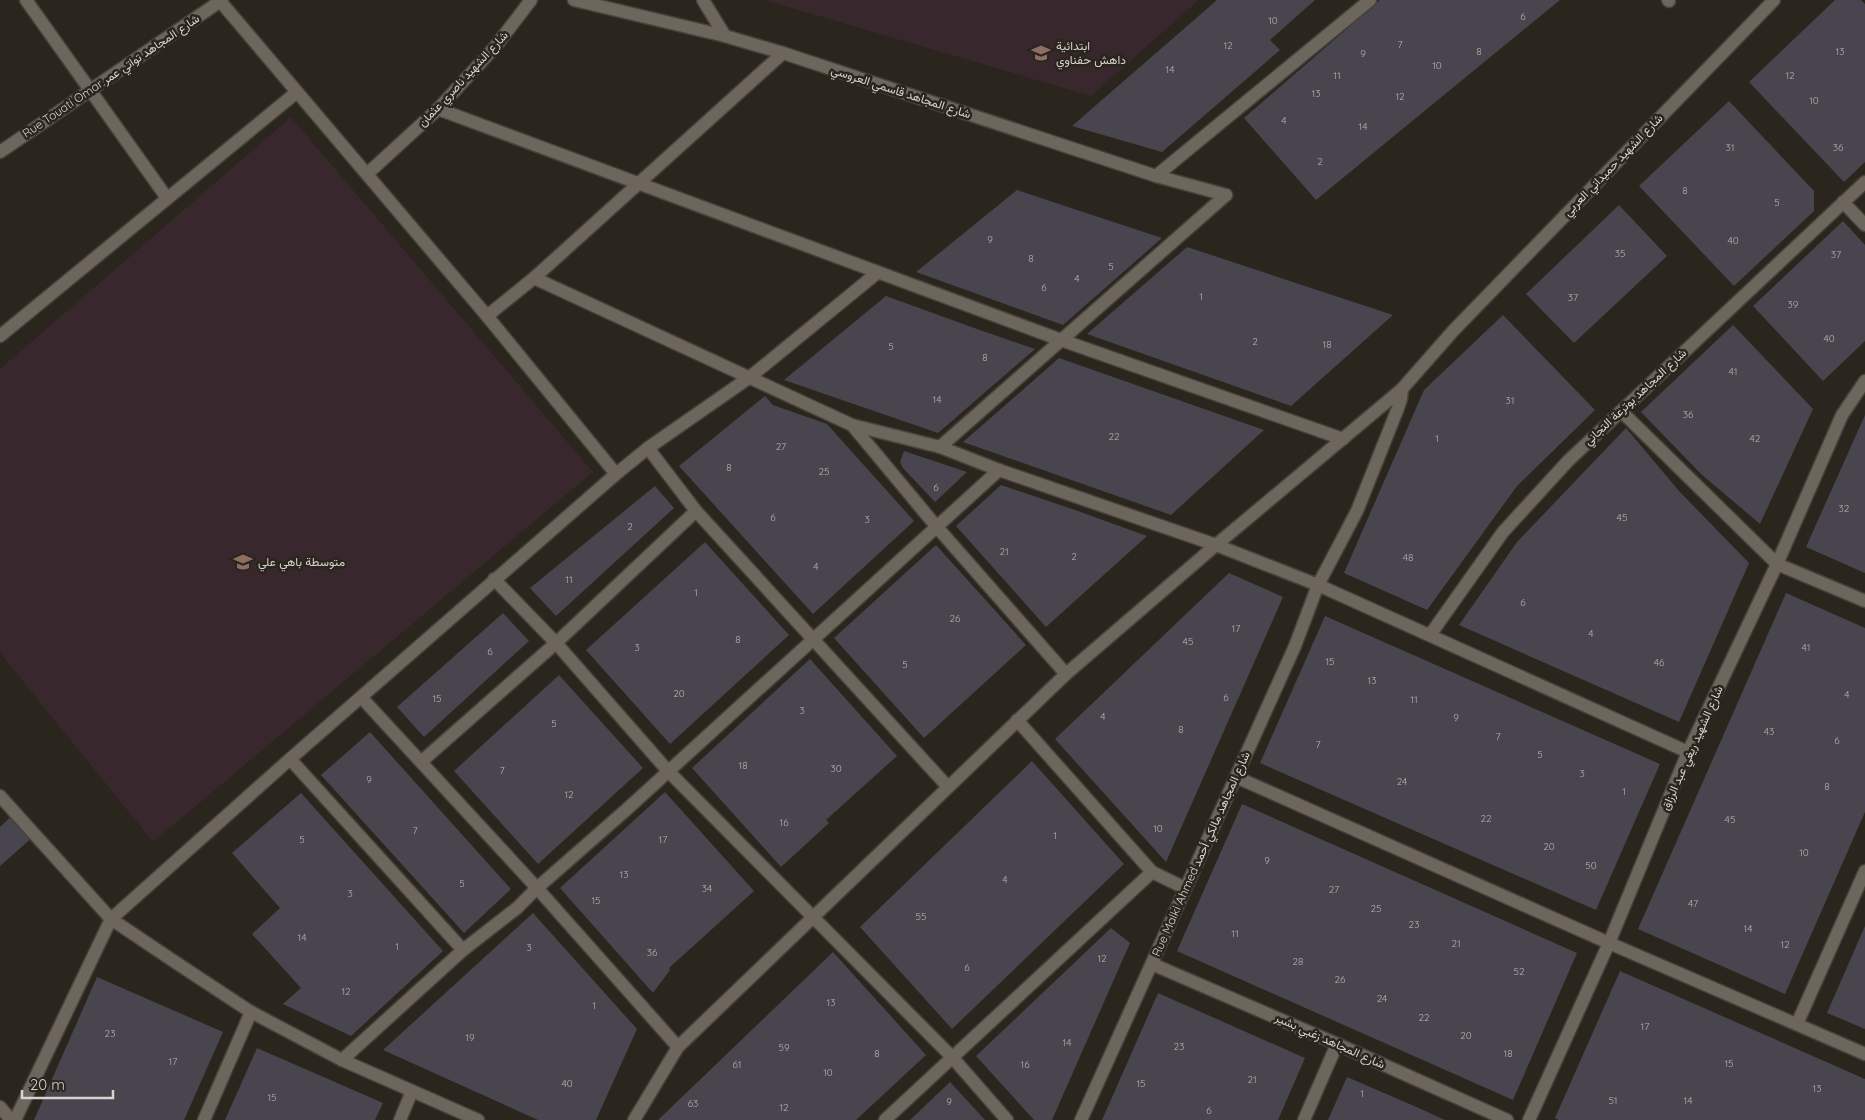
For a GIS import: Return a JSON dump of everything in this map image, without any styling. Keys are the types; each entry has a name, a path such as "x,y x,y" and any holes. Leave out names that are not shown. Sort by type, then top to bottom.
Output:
{"street":[{"path":"26,0 167,198"},
{"name":"شارع الشهيد ناصري عثمان","path":"367,174 438,110 495,47 531,0"},
{"name":"شارع المجاهد قاسمي العروسي","path":"574,0 725,36 783,53 1156,176 1226,195 1061,340"},
{"path":"703,0 725,36"},
{"path":"1156,176 1370,0"},
{"name":"شارع الشهيد حميداني العربي","path":"634,1120 678,1047 812,916 1066,674 1402,389 1453,331 1774,0"},
{"path":"221,1 487,316 616,474"},
{"name":"Rue Touati Omar,شارع المجاهد تواتي عمر","path":"0,152 221,1"},
{"path":"487,316 534,278 783,53"},
{"path":"0,336 297,92"},
{"path":"438,110 1061,340 1343,439"},
{"name":"شارع المجاهد بوترعة التجاني","path":"1430,635 1503,532 1568,461 1865,182"},
{"path":"1843,202 1865,225"},
{"path":"0,1107 13,1120 111,919 361,696 616,474 648,448 750,378 877,273"},
{"path":"534,278 852,425 940,447 999,470 1216,545 1318,585 1688,752"},
{"path":"940,447 1061,340"},
{"name":"شارع الشهيد ريغي عبد الرزاق","path":"1529,1120 1609,944 1688,752 1777,564 1842,416 1864,382"},
{"name":"Rue Malki Ahmed,شارع المجاهد مالكي أحمد","path":"1081,1120 1295,646 1318,585 1357,511 1398,408 1402,389"},
{"path":"1621,410 1777,564 1865,601"},
{"path":"852,425 936,526 1066,674"},
{"path":"648,448 696,511 948,787"},
{"path":"342,1060 463,950 518,908 537,888 999,470"},
{"path":"421,762 556,643 696,511"},
{"path":"494,579 556,643 668,771 952,1057 1007,1120"},
{"path":"361,696 537,888 678,1047"},
{"path":"1017,720 1152,872 1185,888"},
{"path":"290,759 463,950"},
{"path":"1236,777 1609,944 1865,1054"},
{"path":"0,796 5,812 111,919 251,1012 342,1060 478,1120"},
{"path":"1797,1024 1865,871"},
{"path":"885,1120 1152,872"},
{"name":"شارع المجاهد زغبي بشير","path":"1152,964 1507,1120"},
{"path":"204,1120 251,1012"},
{"path":"1304,1120 1337,1044"},
{"path":"400,1120 412,1091"}],"shaded area":[{"name":"ابتدائية داهش حفناوي","path":"764,0 1199,0 1091,96"},
{"name":"متوسطة باهي علي","path":"291,117 593,472 153,842 0,653 0,369"}],"building":[{"path":"1217,0 1315,0 1270,40 1280,50 1162,152 1072,126"},
{"path":"1380,0 1560,0 1316,200 1244,118"},
{"path":"1835,0 1861,0 1865,4 1865,162 1844,182 1749,82"},
{"path":"1729,101 1814,191 1814,211 1734,286 1639,186"},
{"path":"1017,190 1162,238 1063,325 916,272"},
{"path":"1619,205 1667,256 1574,343 1526,294"},
{"path":"1843,221 1865,245 1865,341 1823,381 1753,306"},
{"path":"1187,247 1393,315 1291,406 1087,334"},
{"path":"886,296 1035,349 938,433 784,380"},
{"path":"1503,315 1595,410 1517,486 1427,610 1344,573 1424,390"},
{"path":"1733,325 1813,409 1760,524 1701,474 1641,412"},
{"path":"1059,358 1264,430 1171,515 963,442"},
{"path":"765,396 773,405 827,424 914,521 813,614 679,466"},
{"path":"1865,415 1865,573 1806,547"},
{"path":"1626,428 1679,491 1749,563 1679,722 1459,625 1517,542"},
{"path":"904,451 967,472 935,502 903,468 900,462"},
{"path":"1001,485 1147,536 1046,627 956,526"},
{"path":"655,486 674,508 556,616 530,588"},
{"path":"705,542 789,635 670,744 586,650"},
{"path":"936,545 1026,645 924,738 834,638"},
{"path":"1229,573 1283,597 1166,862 1055,739"},
{"path":"1786,593 1865,628 1865,812 1785,994 1638,929"},
{"path":"503,613 529,641 424,737 397,707"},
{"path":"1325,616 1660,764 1596,910 1260,763"},
{"path":"810,659 897,756 826,820 829,823 781,867 692,768"},
{"path":"559,675 643,768 538,864 454,771"},
{"path":"370,732 511,889 464,933 321,775"},
{"path":"1032,761 1124,864 952,1029 860,927"},
{"path":"665,792 754,891 669,968 670,970 653,993 560,888"},
{"path":"301,793 443,951 351,1036 283,1004 301,988 252,934 280,908 232,853"},
{"path":"1242,804 1577,953 1513,1100 1177,951"},
{"path":"15,813 35,835 0,866 0,827"},
{"path":"533,913 637,1029 596,1120 538,1120 383,1050"},
{"path":"1865,926 1865,1029 1827,1013"},
{"path":"1111,928 1130,943 1052,1120 1034,1120 976,1056"},
{"path":"833,952 926,1055 856,1120 658,1120"},
{"path":"1620,971 1865,1079 1865,1120 1559,1120 1555,1118"},
{"path":"97,977 223,1032 184,1120 34,1120"},
{"path":"1158,993 1305,1058 1278,1120 1102,1120"},
{"path":"257,1048 383,1103 375,1120 225,1120"},
{"path":"1347,1077 1421,1109 1445,1120 1328,1120"},
{"path":"950,1082 985,1120 910,1120"}],"place":[{"name":"ابتدائية داهش حفناوي","path":"1041,53"},
{"name":"متوسطة باهي علي","path":"243,562"}]}
